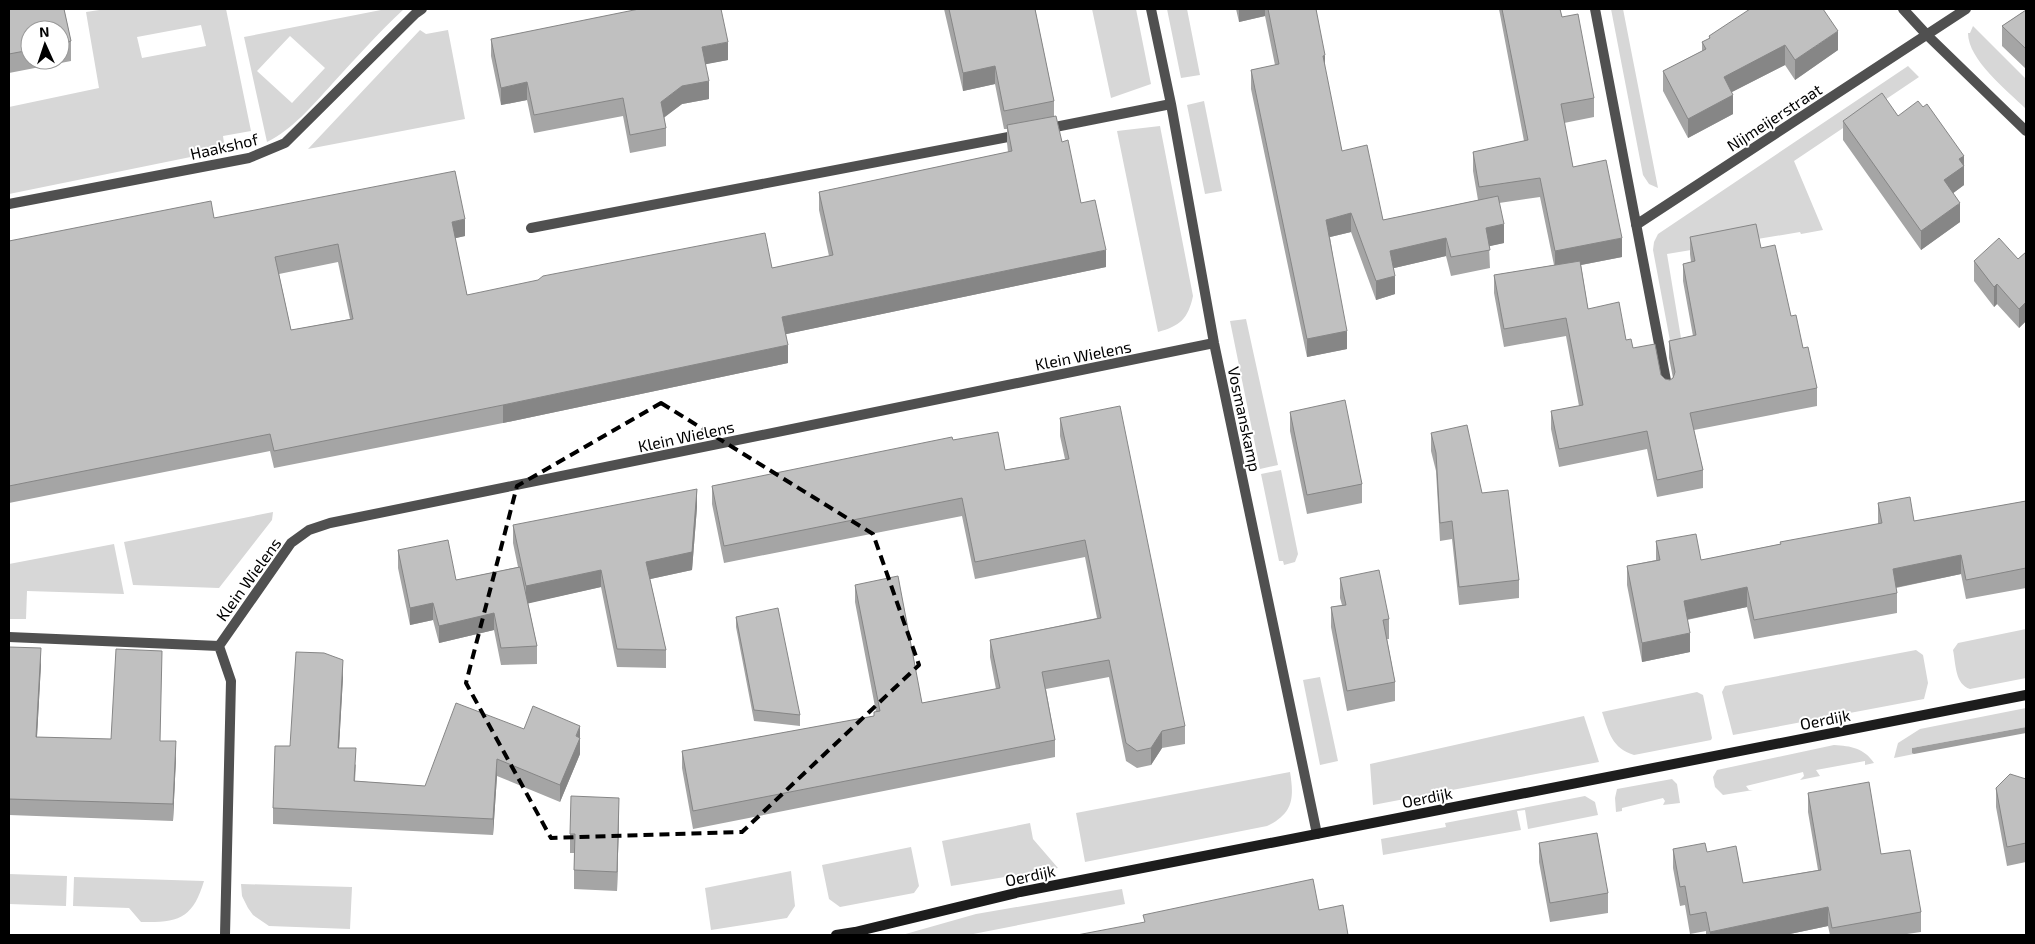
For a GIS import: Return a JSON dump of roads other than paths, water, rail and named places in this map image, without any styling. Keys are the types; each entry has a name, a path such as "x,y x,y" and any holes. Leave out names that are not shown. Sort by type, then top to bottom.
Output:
{"street":[{"name":"Haakshof","path":"9,204 249,158 285,143 422,9"},
{"name":"Vosmanskamp","path":"1151,9 1171,104 1214,343 1317,834"},
{"path":"1595,9 1668,391"},
{"path":"1903,9 1927,35 2026,131"},
{"name":"Nijmeijerstraat","path":"1636,225 1966,9"},
{"path":"531,228 1171,104"},
{"name":"Klein Wielens","path":"219,646 291,543 309,530 1214,343"},
{"name":"Klein Wielens","path":"9,637 219,646"},
{"name":"Klein Wielens","path":"219,646 231,681 225,935"},
{"name":"Oerdijk","path":"836,935 1020,892 2026,695"}]}
